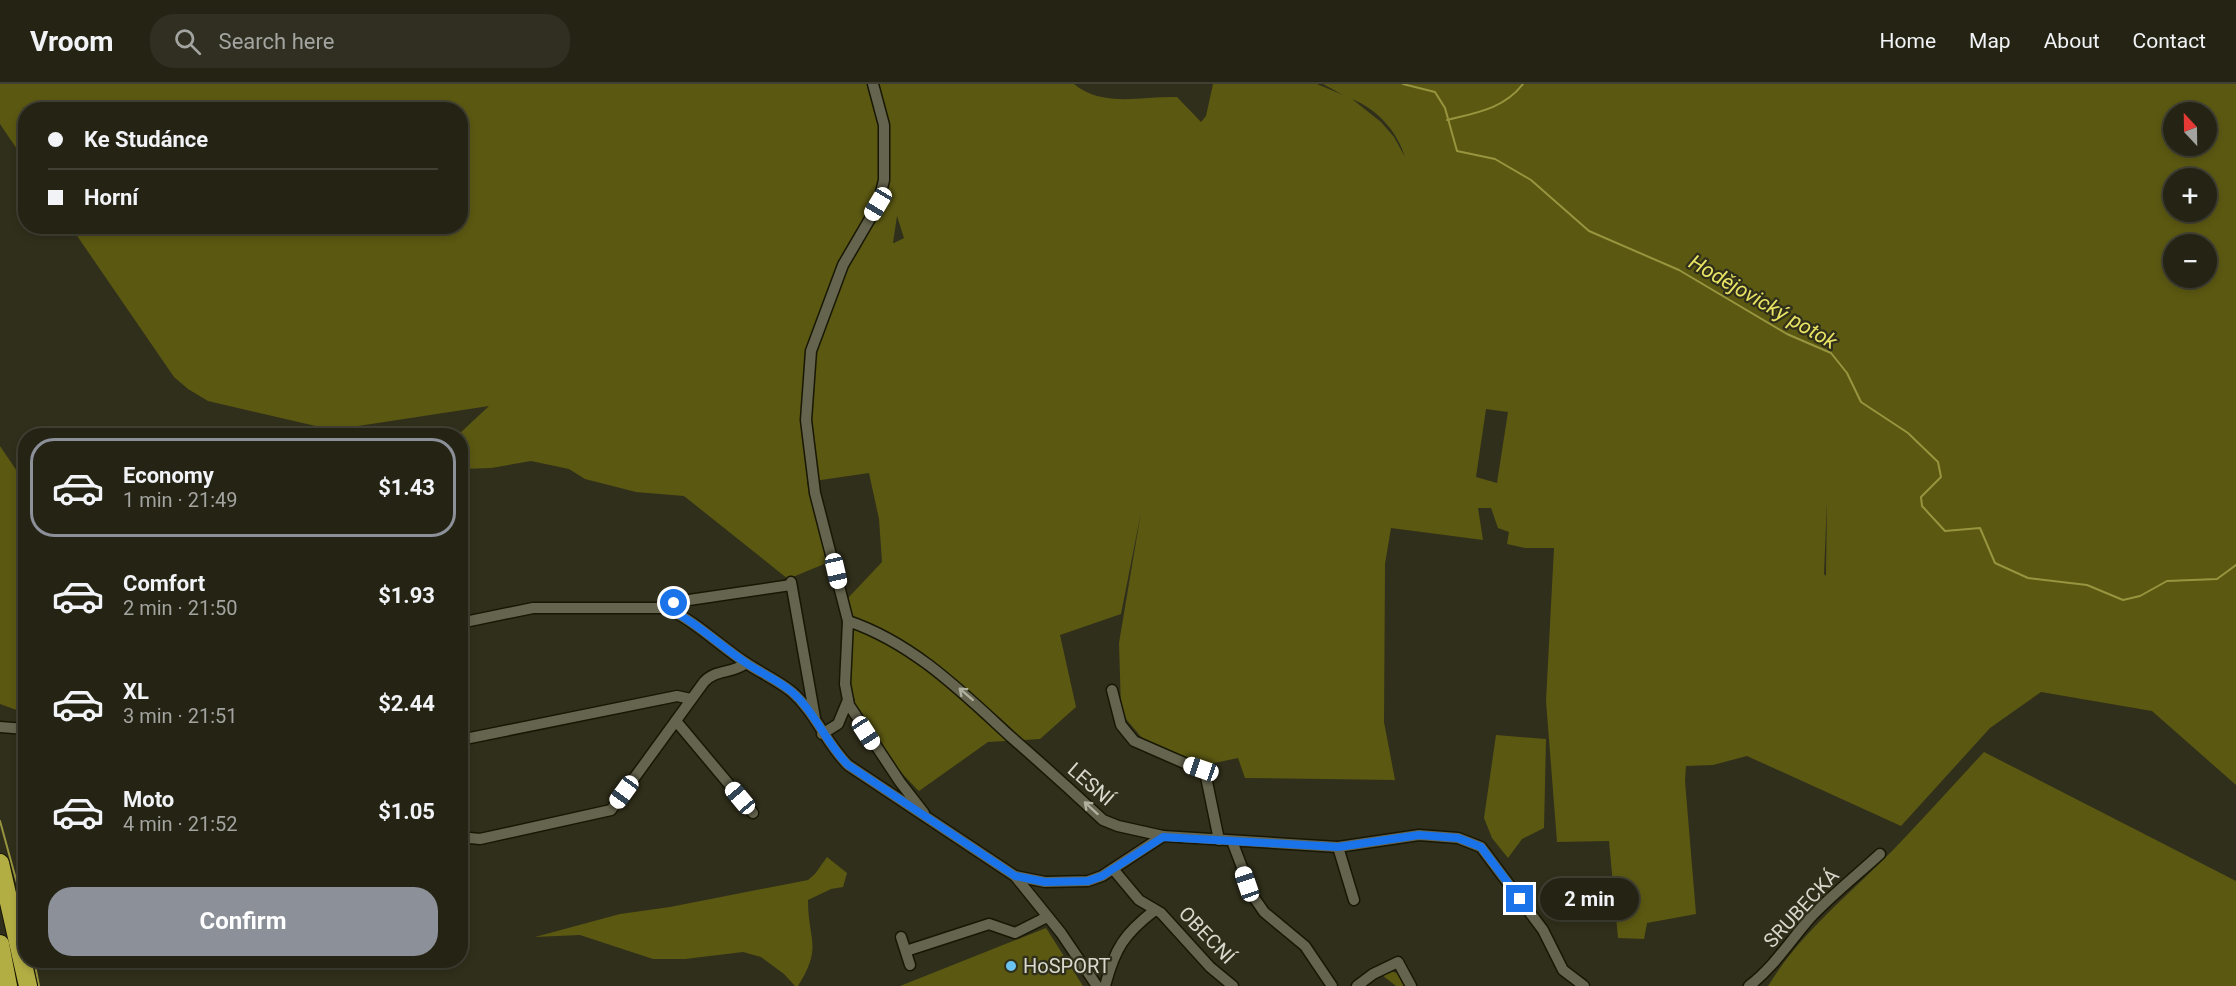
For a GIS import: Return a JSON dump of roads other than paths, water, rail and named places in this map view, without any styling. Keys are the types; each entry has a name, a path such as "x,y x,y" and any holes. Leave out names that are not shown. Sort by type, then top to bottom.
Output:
{"highway":[{"path":"0,863 18,942"},
{"path":"0,944 8,986"},
{"path":"24,968 28,986"}],"street":[{"path":"873,84 884,125 884,180 878,204 843,265 811,351 806,420 815,493 848,621 845,684 848,700 875,747 930,820"},
{"path":"468,621 533,608 667,608 682,601 791,584 816,722"},
{"path":"667,608 683,616 746,663 792,692 816,722 832,749 848,765 1015,876 1097,986"},
{"name":"LESNÍ","path":"848,621 870,629 913,653 967,694 1103,820 1118,826 1163,837 1338,847 1419,835 1458,838 1475,844 1481,847 1543,930 1563,970 1584,986"},
{"path":"468,837 480,838 611,810 708,677 737,671 746,663"},
{"path":"1112,690 1121,725 1134,741 1205,772 1219,840"},
{"path":"468,738 677,696 691,699"},
{"path":"822,734 838,724 848,700"},
{"path":"676,721 753,813"},
{"path":"0,727 18,728"},
{"path":"1015,876 1036,881 1069,883 1088,881 1113,869 1163,837"},
{"path":"1232,841 1253,896 1264,912 1305,946 1332,986"},
{"path":"1338,847 1354,900"},
{"name":"SRUBECKÁ","path":"1749,986 1782,956 1797,934 1821,907 1880,854"},
{"name":"OBECNÍ","path":"1113,869 1139,900 1155,910 1233,986"},
{"path":"1105,986 1118,944 1126,934 1155,910"},
{"path":"906,951 989,924 1015,933 1047,918"},
{"path":"901,937 910,964"},
{"path":"1357,986 1373,974 1398,962 1411,986"}],"waterway":[{"name":"Hodějovický potok","path":"1403,84 1435,92 1445,108 1457,151 1495,159 1531,180 1589,231 1679,270 1787,334 1831,353 1847,373 1861,402 1908,433 1938,462 1941,477 1921,497 1922,506 1945,531 1980,528 1995,563 2028,578 2087,585 2123,600 2140,596 2167,581 2217,579 2236,565"},
{"path":"1447,120 1498,105 1523,84"},
{"path":"0,821 18,887"},
{"path":"36,968 39,986"}],"place":[{"name":"HoSPORT","path":"1011,966"}]}
